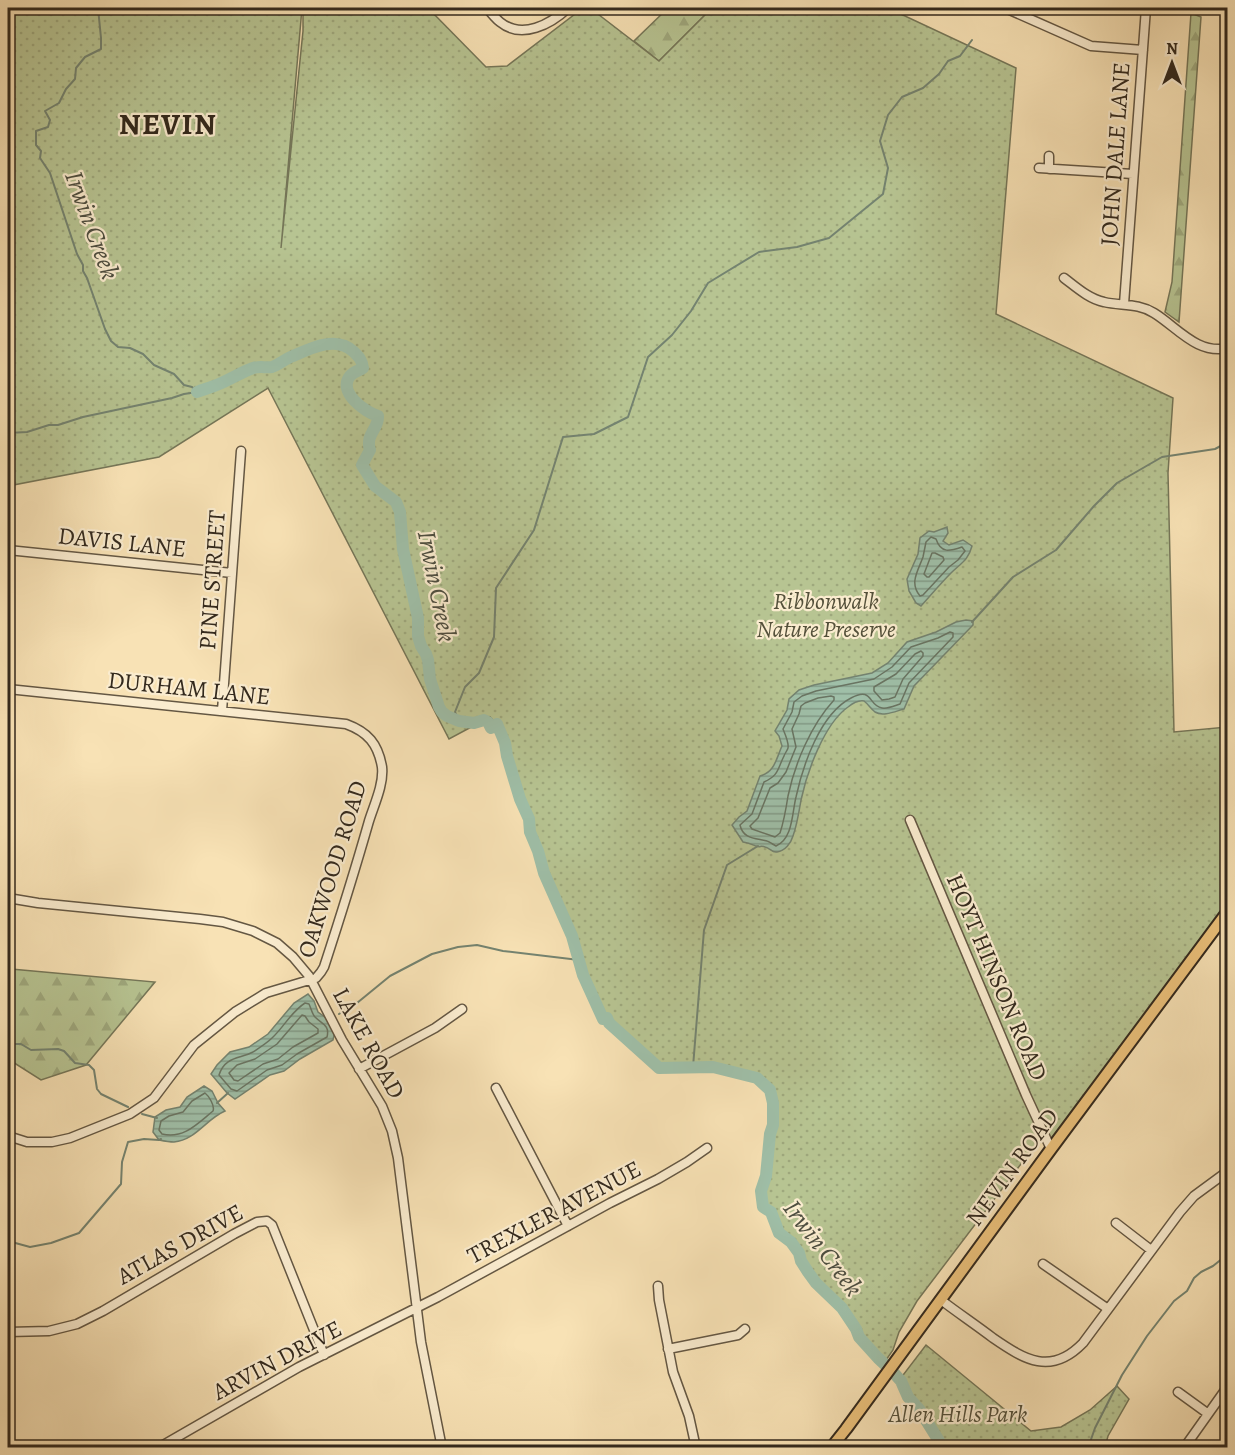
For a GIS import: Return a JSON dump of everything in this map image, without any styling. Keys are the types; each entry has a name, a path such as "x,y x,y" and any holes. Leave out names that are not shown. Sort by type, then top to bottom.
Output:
{"main road":[{"name":"NEVIN ROAD","path":"831,1448 1227,911"}],"street":[{"path":"487,8 500,23 508,27 530,30 546,24 568,8"},
{"path":"1005,8 1092,46 1143,50"},
{"name":"JOHN DALE LANE","path":"1124,304 1146,8"},
{"path":"1049,156 1044,169 1133,174"},
{"path":"1064,278 1101,302 1138,306 1153,312 1200,346 1216,349 1227,348"},
{"name":"PINE STREET","path":"222,711 241,451"},
{"name":"DAVIS LANE","path":"8,550 232,573"},
{"name":"DURHAM LANE","path":"8,688 333,722 346,724 364,733"},
{"name":"OAKWOOD ROAD","path":"8,1136 27,1142 52,1142 70,1138 130,1114 154,1098 194,1045 235,1012 266,993 319,975 324,967 347,897 380,782 382,768 378,752 364,733"},
{"name":"HOYT HINSON ROAD","path":"910,820 1051,1149"},
{"name":"LAKE ROAD","path":"8,898 200,919 238,926 266,936 297,961 311,979 342,1040 382,1106 392,1131 396,1145 421,1342 442,1448"},
{"path":"359,1069 435,1028 462,1009"},
{"path":"496,1088 568,1226"},
{"name":"TREXLER AVENUE","path":"416,1308 667,1173 707,1148"},
{"path":"941,1299 1012,1351 1026,1358 1040,1362 1054,1362 1067,1357 1083,1343 1180,1212 1194,1196 1227,1171"},
{"name":"ATLAS DRIVE","path":"8,1332 49,1331 76,1324 103,1311 234,1234 258,1222 267,1221 272,1225 324,1355"},
{"path":"1116,1223 1151,1250"},
{"path":"1043,1264 1108,1310"},
{"path":"658,1286 658,1300 673,1372 689,1416 696,1448"},
{"name":"ARVIN DRIVE","path":"158,1448 299,1367 416,1308"},
{"path":"668,1349 738,1335 745,1329"},
{"path":"1184,1448 1227,1386"},
{"path":"1178,1392 1207,1413"}],"green space":[{"name":"Ribbonwalk Nature Preserve","path":"8,8 302,8 281,248 303,31 303,8 428,8 486,67 507,66 583,8 590,8 659,61 712,8 888,8 1016,68 996,314 1173,398 1168,473 1174,732 1227,727 1227,903 1063,1126 1053,1138 1040,1139 917,1301 899,1332 893,1350 884,1363 859,1337 842,1308 816,1283 791,1242 779,1233 771,1212 763,1207 761,1191 766,1176 773,1125 773,1103 770,1090 757,1078 713,1067 659,1068 609,1023 607,1018 603,1019 583,975 572,936 544,873 530,832 529,819 520,799 505,743 497,724 490,717 449,739 268,388 159,457 8,486"},
{"path":"668,8 712,8 659,61 634,41"},
{"path":"1191,13 1201,17 1179,322 1165,312 1172,282"},
{"path":"8,968 155,982 86,1065 41,1080 8,1059"},
{"name":"Allen Hills Park","path":"926,1345 1031,1431 1061,1427 1090,1410 1117,1386 1129,1399 1108,1436 1105,1447 939,1447 897,1383"}],"water":[{"path":"947,527 948,533 943,541 949,545 963,540 972,546 964,561 921,606 916,603 909,591 907,579 918,554 920,538 929,531 934,532"},
{"path":"966,620 973,621 973,625 914,686 904,709 882,714 874,711 864,701 860,701 848,707 831,725 812,763 791,841 783,850 775,852 763,846 758,847 743,842 732,825 747,811 760,776 772,768 776,760 782,746 775,731 787,710 789,699 799,690 814,685 872,673 888,663 907,642"},
{"path":"308,994 314,1001 318,1012 329,1020 335,1031 333,1040 284,1071 270,1075 235,1099 227,1093 211,1074 217,1065 230,1052 249,1047 268,1034 294,1003"},
{"path":"204,1086 212,1091 225,1111 189,1137 174,1142 159,1140 153,1132 155,1117 166,1110 180,1107 187,1097"}],"waterway":[{"name":"Irwin Creek","path":"98,8 101,49 85,57 76,68 75,79 66,89 59,103 45,111 50,120 48,127 36,131 36,145 41,151 40,158 50,173 77,254 83,265 83,271 111,341 118,347 130,348 143,354 154,365 174,374 184,385 192,387 197,392"},
{"path":"459,721 455,712 465,687 479,673 494,637 496,588 534,530 563,437 594,434 628,417 648,357 672,335 691,311 708,283 759,252 797,247 829,238 883,194 888,168 880,141 888,115 902,97 923,88 939,74 948,61 960,56 972,40"},
{"name":"Irwin Creek","path":"197,392 253,368 272,367 290,357 324,345 340,344 354,352 360,359 363,368 350,376 347,388 360,406 378,416 369,440 370,450 362,465 375,486 396,502 400,512 403,549 418,618 418,636 428,660 430,679 439,707 447,716 459,721 474,723 484,720 491,728 497,724 505,743 520,799 529,819 530,832 544,873 572,936 583,975 603,1019 607,1018 609,1023 659,1068 713,1067 757,1078 770,1090 773,1103 773,1125 766,1176 761,1191 763,1207 771,1212 779,1233 791,1242 816,1283 842,1308 859,1337 901,1381 908,1397 919,1409 939,1441 940,1448"},
{"path":"8,433 27,432 197,392"},
{"path":"972,622 1013,577 1056,550 1117,483 1162,457 1215,449 1228,442"},
{"path":"693,1067 704,930 727,865 758,846"},
{"path":"339,1014 357,1003 390,976 432,954 458,947 477,945 503,951 579,960"},
{"path":"8,1044 21,1044 31,1050 58,1049 64,1051 75,1063 89,1065 94,1070 97,1089 101,1094 128,1107"},
{"path":"217,1103 228,1093"},
{"path":"142,1114 157,1118"},
{"path":"8,1241 30,1247 51,1243 79,1233 121,1184 122,1162 128,1142 161,1139"},
{"path":"1088,1448 1095,1428 1122,1375 1147,1336 1174,1301 1187,1291 1194,1278 1228,1254"}],"district":[{"name":"NEVIN","path":"168,124"}]}
